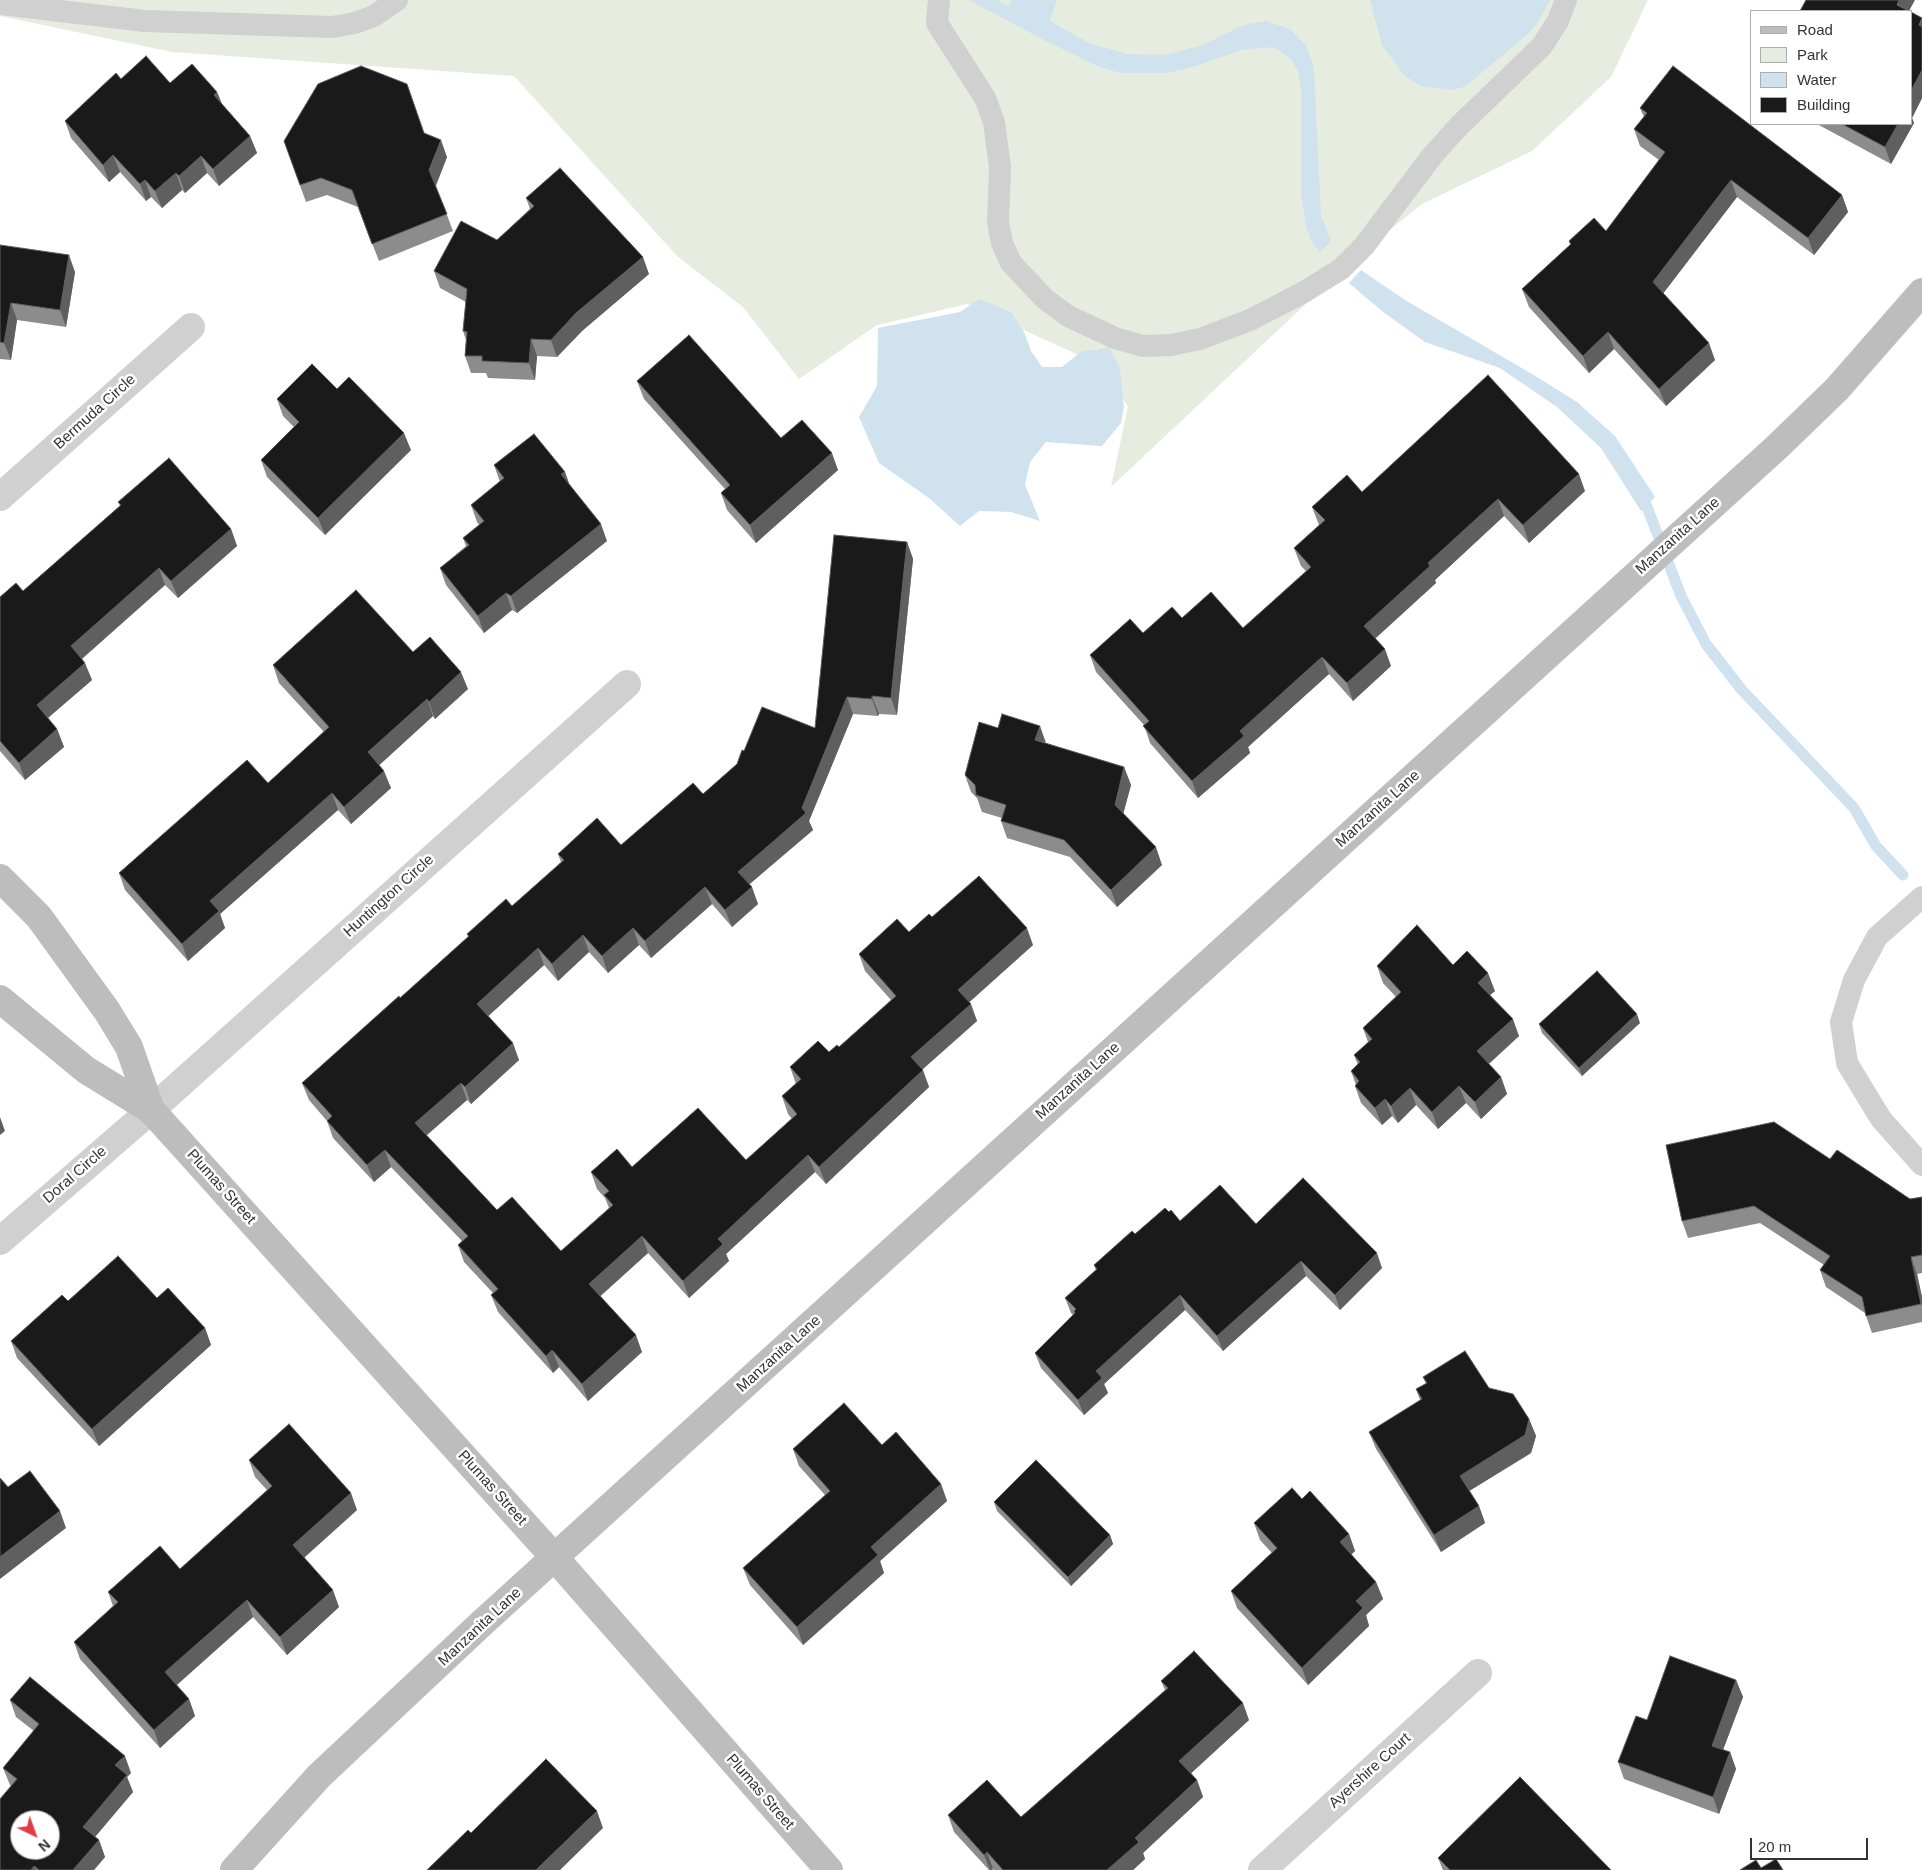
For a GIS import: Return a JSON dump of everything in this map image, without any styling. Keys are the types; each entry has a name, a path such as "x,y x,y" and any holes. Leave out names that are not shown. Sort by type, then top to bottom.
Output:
{"street":[{"name":"Manzanita Lane","path":"234,1870 319,1776 555,1558 1777,447 1837,389 1922,292"},
{"name":"Bermuda Circle","path":"0,497 191,327"},
{"name":"Huntington Circle","path":"151,1110 627,684"},
{"name":"Plumas Street","path":"0,878 39,917 107,1012 129,1048 151,1110"},
{"name":"Plumas Street","path":"0,999 86,1070 151,1110 555,1558 829,1870"},
{"name":"Doral Circle","path":"0,1241 151,1110"},
{"name":"Ayershire Court","path":"1262,1870 1478,1673"}],"lane":[{"path":"0,4 145,21 332,27 355,23 374,16 397,0"},
{"path":"939,0 937,23 985,98 994,122 1000,167 998,222 1002,243 1011,263 1045,299 1068,316 1115,338 1143,346 1171,345 1200,339 1243,323 1304,292 1341,269 1364,246 1432,156 1459,126 1542,46 1558,21 1566,0"},
{"path":"1922,897 1878,937 1854,980 1841,1022 1847,1063 1881,1119 1922,1165"}],"green space":[{"path":"0,0 1648,0 1611,77 1532,151 1422,204 1360,253 1111,487 1128,406 1096,363 967,304 877,325 799,379 743,307 677,256 514,76 172,52 0,16"}],"water":[{"path":"969,0 997,0 1008,6 1012,0 1057,0 1050,21 1089,43 1127,54 1165,55 1203,45 1243,25 1266,21 1290,29 1306,45 1314,68 1321,216 1331,241 1320,252 1311,241 1306,226 1301,194 1301,88 1298,71 1291,59 1274,47 1242,50 1196,66 1167,73 1120,73 1097,66"},
{"path":"1370,0 1550,0 1540,19 1530,32 1466,86 1453,90 1420,86 1404,75 1382,45"},
{"path":"1361,270 1405,300 1577,402 1615,436 1655,497 1641,511 1601,448 1557,407 1500,368 1425,342 1383,312 1349,283"},
{"path":"979,299 1011,312 1024,332 1031,351 1042,367 1062,367 1082,351 1110,348 1120,369 1124,407 1121,423 1102,446 1046,442 1030,462 1025,485 1040,521 1011,512 979,511 960,526 929,498 879,463 859,417 877,386 878,328 960,312"}],"building":[{"path":"1806,0 1899,0 1897,5 1907,10 1801,10"},
{"path":"1912,13 1922,18 1919,25 1922,27 1922,70 1912,89"},
{"path":"146,56 170,83 192,64 217,92 214,95 250,136 213,169 201,156 179,176 176,173 155,191 145,180 140,184 113,155 103,165 65,121 116,73 121,79"},
{"path":"361,66 407,84 424,133 441,140 429,170 447,214 372,244 352,190 321,178 300,185 284,141 318,84"},
{"path":"1673,66 1842,195 1808,238 1731,180 1653,282 1709,343 1659,389 1608,332 1583,356 1522,289 1571,244 1569,241 1594,218 1606,231 1665,152 1634,129 1647,113 1640,108"},
{"path":"1844,125 1897,125 1885,147"},
{"path":"560,168 643,257 576,313 551,340 531,339 529,363 482,361 482,356 465,356 467,332 463,331 467,289 434,271 461,221 497,240 534,206 526,198"},
{"path":"0,245 69,255 60,310 11,303 4,343 0,342"},
{"path":"689,335 781,438 802,420 832,453 750,525 721,493 730,485 637,381"},
{"path":"312,364 337,389 349,377 404,433 318,518 261,460 299,422 277,399"},
{"path":"1488,375 1579,474 1523,525 1498,499 1428,563 1430,566 1364,626 1385,649 1347,683 1322,657 1240,731 1244,736 1192,781 1143,726 1149,721 1090,655 1130,619 1143,633 1172,607 1182,618 1211,592 1243,628 1311,567 1294,548 1325,520 1312,507 1347,475 1362,492"},
{"path":"534,434 565,472 561,474 601,524 511,596 506,593 478,616 440,568 469,545 463,538 484,521 471,505 504,478 494,465"},
{"path":"169,458 231,529 171,581 159,568 71,646 85,663 37,705 57,729 19,763 0,741 0,597 16,583 23,591 121,505 118,502"},
{"path":"834,535 907,542 891,698 872,696 872,699 847,697 802,808 806,813 738,872 752,887 725,910 705,887 645,941 633,928 602,956 583,935 552,964 538,948 477,1004 513,1043 465,1087 461,1083 415,1123 497,1210 512,1197 561,1251 613,1205 604,1195 609,1191 591,1172 617,1149 632,1167 698,1108 746,1160 797,1114 782,1096 801,1079 790,1067 818,1041 829,1052 837,1045 839,1047 896,996 859,954 897,919 909,932 929,914 932,917 979,876 1027,928 958,990 971,1004 911,1057 923,1070 819,1167 808,1155 718,1239 723,1244 683,1281 642,1236 589,1284 636,1335 582,1384 552,1350 546,1356 491,1295 498,1289 458,1245 468,1236 385,1150 367,1165 327,1121 332,1116 302,1083 469,936 467,934 506,899 512,906 564,860 558,854 597,818 621,845 693,783 703,794 737,764 762,707 815,728"},
{"path":"356,590 413,652 430,637 461,672 429,702 427,699 368,752 384,771 344,807 332,793 210,901 219,911 182,944 119,873 247,760 268,783 329,727 273,665"},
{"path":"1002,714 1040,726 1035,740 1124,767 1115,805 1156,847 1111,890 1064,840 1001,821 1006,805 976,795 975,785 965,775 979,722 998,728"},
{"path":"1417,925 1453,965 1467,951 1488,973 1478,983 1513,1019 1477,1051 1501,1077 1475,1102 1459,1086 1432,1112 1410,1088 1391,1106 1385,1099 1375,1108 1355,1086 1359,1081 1351,1071 1360,1062 1354,1055 1372,1039 1363,1028 1401,992 1377,966"},
{"path":"1597,971 1637,1014 1579,1068 1539,1024"},
{"path":"1774,1122 1830,1159 1837,1150 1910,1199 1922,1197 1922,1255 1911,1257 1921,1304 1866,1316 1862,1297 1820,1270 1830,1256 1754,1206 1682,1221 1666,1145"},
{"path":"1303,1178 1377,1253 1335,1295 1301,1261 1217,1336 1180,1295 1096,1371 1102,1378 1078,1400 1035,1353 1075,1313 1076,1309 1065,1298 1097,1269 1094,1265 1132,1231 1135,1234 1165,1208 1169,1212 1171,1210 1180,1221 1220,1185 1256,1224"},
{"path":"118,1256 157,1298 168,1288 205,1328 92,1429 11,1341 62,1295 68,1301"},
{"path":"1465,1351 1489,1388 1513,1394 1529,1419 1525,1435 1460,1476 1479,1506 1434,1535 1369,1432 1422,1399 1416,1389 1427,1383 1423,1377"},
{"path":"844,1403 882,1445 896,1432 941,1484 871,1547 878,1555 797,1627 743,1568 830,1491 793,1449"},
{"path":"289,1424 351,1493 293,1545 333,1590 280,1637 247,1600 165,1672 189,1699 154,1730 74,1642 118,1602 108,1592 160,1546 180,1569 272,1486 249,1460"},
{"path":"1036,1460 1110,1535 1068,1577 994,1502"},
{"path":"30,1471 60,1511 0,1557 0,1478 8,1487"},
{"path":"1292,1488 1302,1499 1310,1491 1349,1534 1340,1542 1376,1582 1356,1601 1363,1608 1302,1668 1231,1591 1277,1548 1254,1523"},
{"path":"1194,1651 1243,1703 1179,1761 1197,1780 1135,1838 1139,1842 1107,1870 1003,1870 987,1852 984,1855 948,1815 987,1780 1021,1817 1168,1688 1161,1681"},
{"path":"1670,1656 1736,1680 1712,1746 1730,1752 1713,1797 1618,1762 1636,1716 1647,1720"},
{"path":"30,1677 125,1756 115,1765 127,1775 83,1827 99,1840 73,1870 39,1870 34,1866 31,1870 0,1870 0,1799 17,1779 3,1768 39,1724 10,1700"},
{"path":"546,1759 597,1811 536,1870 427,1870 468,1830 471,1833"},
{"path":"1520,1777 1611,1870 1450,1870 1438,1858"},
{"path":"1776,1859 1783,1870 1740,1870 1756,1860 1761,1868"}],"waterway":[{"path":"1641,491 1681,596 1706,644 1741,689 1854,808 1876,846 1903,875"}]}
